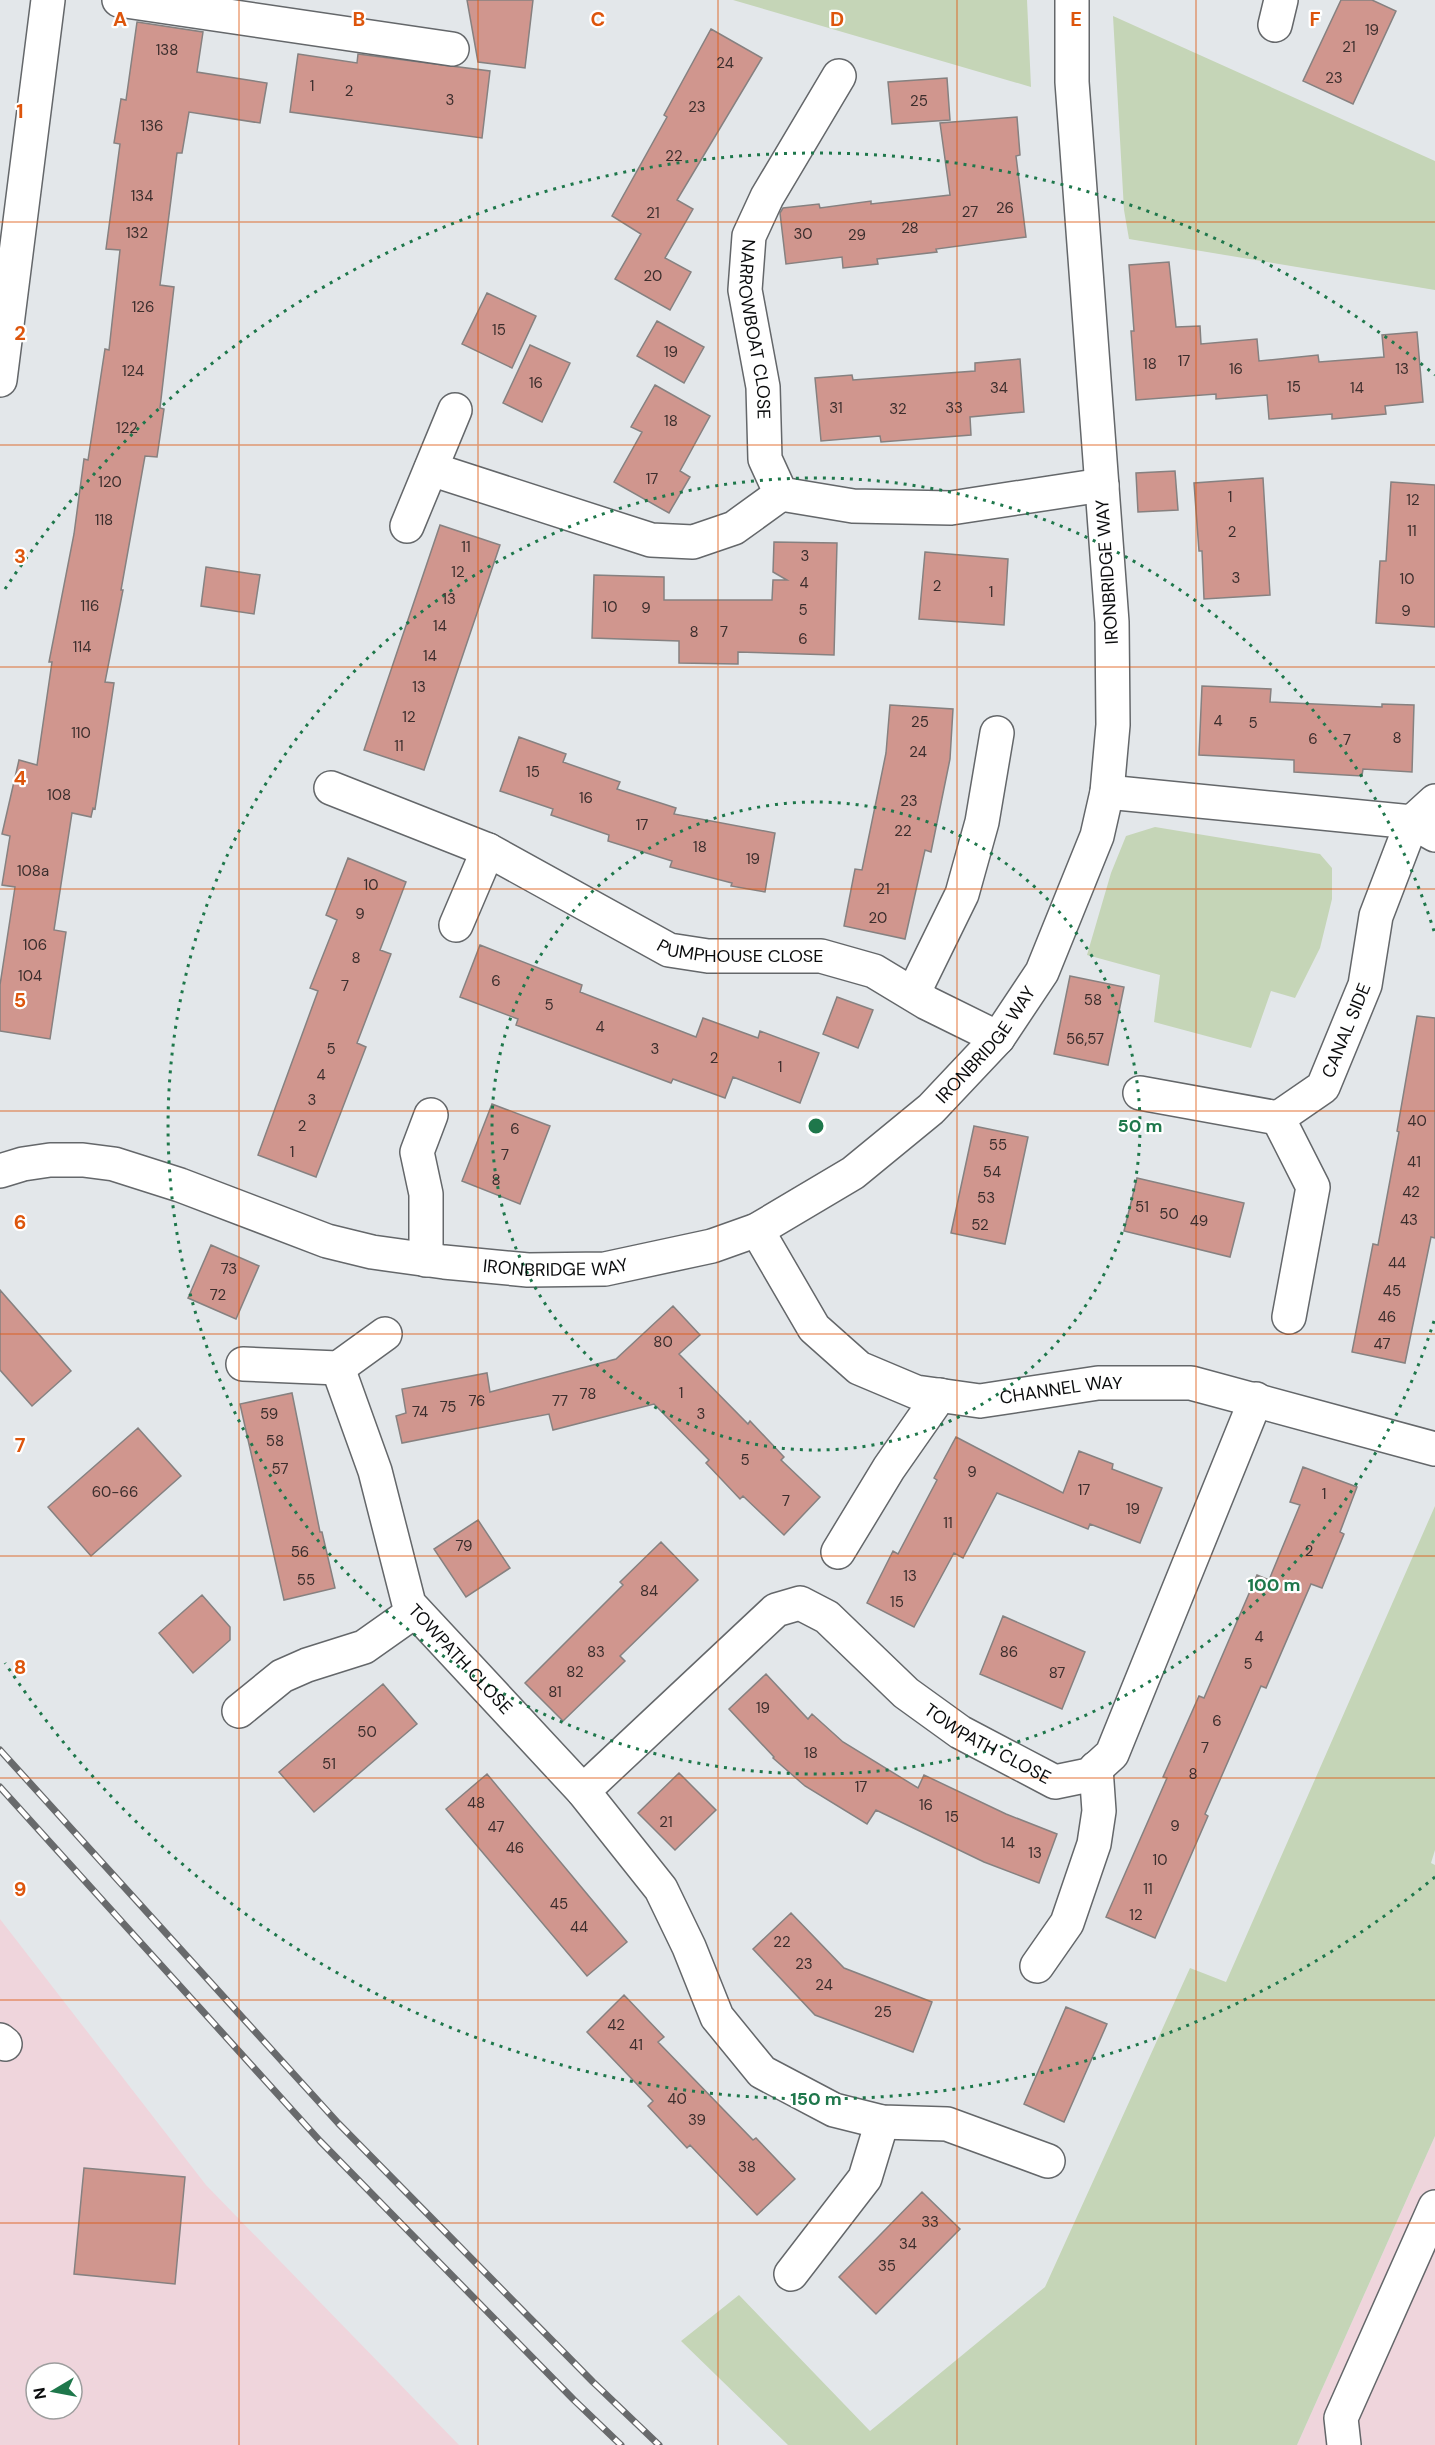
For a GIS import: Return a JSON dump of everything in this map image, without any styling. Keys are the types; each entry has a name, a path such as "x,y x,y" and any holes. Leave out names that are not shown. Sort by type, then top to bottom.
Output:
{"street":[{"path":"0,380 48,0"},
{"path":"119,0 452,49"},
{"name":"IRONBRIDGE WAY","path":"0,1171 23,1164 50,1160 83,1160 114,1164 180,1185 327,1241 372,1252 528,1270 605,1269 712,1246 757,1230 853,1173 931,1109 998,1038 1042,972 1097,836 1107,792 1113,725 1112,622 1072,82 1072,0"},
{"name":"NARROWBOAT CLOSE","path":"781,494 765,459 763,387 745,290 749,236 767,197 839,76"},
{"path":"407,526 455,410"},
{"path":"431,469 651,540 693,542 734,528 781,494 853,506 951,507 1102,485"},
{"path":"913,994 962,894 982,822 997,733"},
{"name":"PUMPHOUSE CLOSE","path":"331,788 488,850 669,950 708,956 821,956 874,971 998,1038"},
{"name":"CANAL SIDE","path":"1107,792 1428,819 1376,916 1365,985 1323,1087 1278,1118"},
{"path":"456,925 488,850"},
{"path":"1140,1093 1278,1118 1313,1187 1289,1317"},
{"path":"426,1260 426,1194 417,1152 431,1115"},
{"name":"CHANNEL WAY","path":"757,1230 814,1328 859,1368 916,1392 980,1401 1098,1383 1191,1383 1435,1449"},
{"path":"243,1364 338,1368 385,1334"},
{"name":"TOWPATH CLOSE","path":"338,1368 375,1471 409,1604 583,1791 661,1889 689,1947 717,2017 762,2072 834,2110 882,2122 947,2124 1048,2162"},
{"path":"838,1552 889,1468 940,1395"},
{"name":"TOWPATH CLOSE","path":"583,1791 776,1610 800,1603 827,1617 906,1693 960,1732 1055,1782 1089,1775 1112,1754 1256,1399"},
{"path":"239,1711 282,1676 364,1647 415,1611"},
{"path":"1037,1966 1067,1923 1094,1844 1099,1811 1096,1768"},
{"path":"791,2274 865,2178 882,2122"},
{"path":"1344,2445 1341,2418 1435,2207"}],"shaded area":[{"path":"0,1919 206,2185 459,2445 0,2445"},
{"path":"1435,2136 1435,2445 1297,2445"}],"green space":[{"path":"733,0 1027,0 1031,87"},
{"path":"1113,16 1435,161 1435,290 1129,239 1124,210"},
{"path":"1155,827 1320,854 1332,868 1332,899 1320,948 1295,998 1271,991 1251,1048 1154,1022 1160,975 1087,955 1111,873 1126,836"},
{"path":"1435,1506 1435,1850 1431,1863 1435,1865 1435,2136 1297,2445 788,2445 681,2341 739,2295 870,2431 1045,2287 1190,1968 1226,1982"}],"building":[{"path":"467,0 533,0 525,68 478,62"},
{"path":"1341,0 1372,0 1396,11 1353,104 1303,81"},
{"path":"137,22 203,32 197,72 267,83 260,123 189,112 182,153 177,153 160,285 174,287 160,408 164,409 157,457 145,456 105,682 114,683 95,809 93,808 91,817 72,813 54,930 66,932 50,1039 0,1031 0,985 15,887 2,885 10,836 2,834 19,760 37,765 52,662 49,662 74,534 84,459 88,460 105,349 109,350 120,250 106,249 120,144 114,143 121,99 126,100"},
{"path":"711,29 762,58 677,200 693,209 665,258 691,272 670,310 615,279 641,234 612,216 667,117 664,115"},
{"path":"298,54 357,63 358,54 490,71 482,138 290,112"},
{"path":"947,78 950,120 892,124 888,82"},
{"path":"1017,117 1020,155 1016,156 1026,237 936,249 937,252 877,259 878,264 843,268 842,257 786,264 780,213 783,208 819,204 820,208 871,201 871,204 950,195 940,123"},
{"path":"1169,262 1176,327 1200,326 1201,344 1257,339 1259,361 1318,355 1319,362 1384,357 1382,335 1417,332 1423,402 1385,406 1386,414 1332,419 1332,414 1269,419 1267,395 1216,399 1216,394 1136,400 1129,265"},
{"path":"487,293 536,316 512,368 462,344"},
{"path":"657,321 704,347 684,383 637,356"},
{"path":"530,345 570,363 542,422 503,403"},
{"path":"1020,359 1024,412 970,417 971,435 881,442 880,436 821,441 815,378 852,375 853,380 975,371 975,363"},
{"path":"655,385 710,416 680,471 690,477 669,513 614,482 642,432 631,427"},
{"path":"1175,471 1178,510 1138,512 1136,473"},
{"path":"1263,478 1270,595 1204,599 1202,551 1199,551 1194,483"},
{"path":"1391,482 1435,485 1435,627 1376,623 1380,561 1386,561"},
{"path":"440,525 500,545 424,770 364,750"},
{"path":"774,542 837,543 834,655 738,652 738,664 679,663 679,641 592,638 594,575 664,577 664,600 772,600 773,580 787,580 773,572"},
{"path":"925,552 1008,559 1004,625 919,619"},
{"path":"206,567 260,575 254,614 201,606"},
{"path":"1202,686 1271,689 1270,702 1382,707 1382,704 1414,705 1412,772 1363,769 1362,776 1294,772 1294,760 1199,755"},
{"path":"890,705 953,709 950,759 931,852 925,850 905,939 844,926 855,869 862,870 886,753"},
{"path":"519,737 566,754 563,762 620,782 617,789 676,808 674,814 775,833 765,892 731,886 732,883 670,867 672,861 608,841 609,835 551,815 553,809 500,791"},
{"path":"348,858 406,882 380,950 391,954 357,1043 366,1047 316,1177 258,1155 318,991 310,988 337,920 326,915"},
{"path":"480,945 582,985 580,992 696,1037 703,1018 758,1038 760,1031 819,1053 800,1103 733,1077 725,1098 673,1079 671,1083 516,1025 518,1019 460,997"},
{"path":"1070,976 1124,987 1108,1065 1054,1054"},
{"path":"837,997 873,1010 858,1048 823,1034"},
{"path":"1417,1016 1435,1018 1435,1238 1431,1237 1405,1363 1352,1352 1373,1244 1378,1245"},
{"path":"492,1104 550,1126 520,1204 462,1181"},
{"path":"974,1126 1028,1137 1005,1244 951,1233"},
{"path":"1137,1178 1244,1203 1230,1257 1124,1231"},
{"path":"211,1245 259,1266 236,1319 188,1298"},
{"path":"0,1290 71,1371 32,1406 0,1370"},
{"path":"673,1306 700,1335 679,1354 748,1424 750,1421 784,1457 781,1460 820,1497 784,1535 743,1496 740,1499 706,1463 709,1460 654,1404 553,1430 549,1414 402,1443 396,1416 406,1413 402,1389 487,1373 490,1392 616,1359"},
{"path":"292,1393 320,1532 322,1532 335,1588 284,1600 240,1404"},
{"path":"138,1428 181,1476 91,1556 48,1507"},
{"path":"956,1437 1063,1493 1079,1451 1113,1464 1112,1469 1162,1488 1140,1543 1090,1524 1088,1529 997,1493 963,1558 954,1553 914,1627 867,1603 893,1551 898,1554 937,1480 934,1478"},
{"path":"1303,1467 1357,1487 1340,1532 1344,1534 1322,1588 1311,1584 1266,1688 1261,1686 1205,1814 1208,1816 1155,1938 1106,1917 1167,1778 1163,1777 1199,1696 1204,1698 1257,1575 1269,1580 1300,1505 1290,1502"},
{"path":"478,1520 510,1568 466,1597 434,1549"},
{"path":"661,1542 698,1580 620,1656 625,1661 563,1721 525,1683 623,1585 620,1582"},
{"path":"202,1595 230,1627 230,1640 193,1673 159,1633"},
{"path":"1003,1616 1085,1652 1062,1709 980,1674"},
{"path":"766,1674 808,1719 812,1714 843,1742 918,1788 924,1775 1006,1814 1057,1834 1039,1883 984,1862 876,1810 867,1824 805,1786 773,1758 729,1709"},
{"path":"383,1684 417,1724 314,1812 279,1772"},
{"path":"679,1773 716,1810 675,1850 638,1813"},
{"path":"487,1774 627,1942 587,1976 446,1809"},
{"path":"791,1913 844,1968 932,2002 913,2052 815,2015 753,1949"},
{"path":"624,1995 664,2037 658,2042 753,2140 756,2138 795,2179 757,2215 690,2145 687,2148 648,2106 653,2101 587,2032"},
{"path":"1066,2007 1107,2024 1064,2122 1024,2104"},
{"path":"84,2168 185,2177 175,2284 74,2274"},
{"path":"922,2192 960,2229 876,2314 839,2277"}],"railway":[{"path":"0,1750 338,2123 593,2382 659,2445"},
{"path":"0,1787 320,2141 621,2445"}]}
